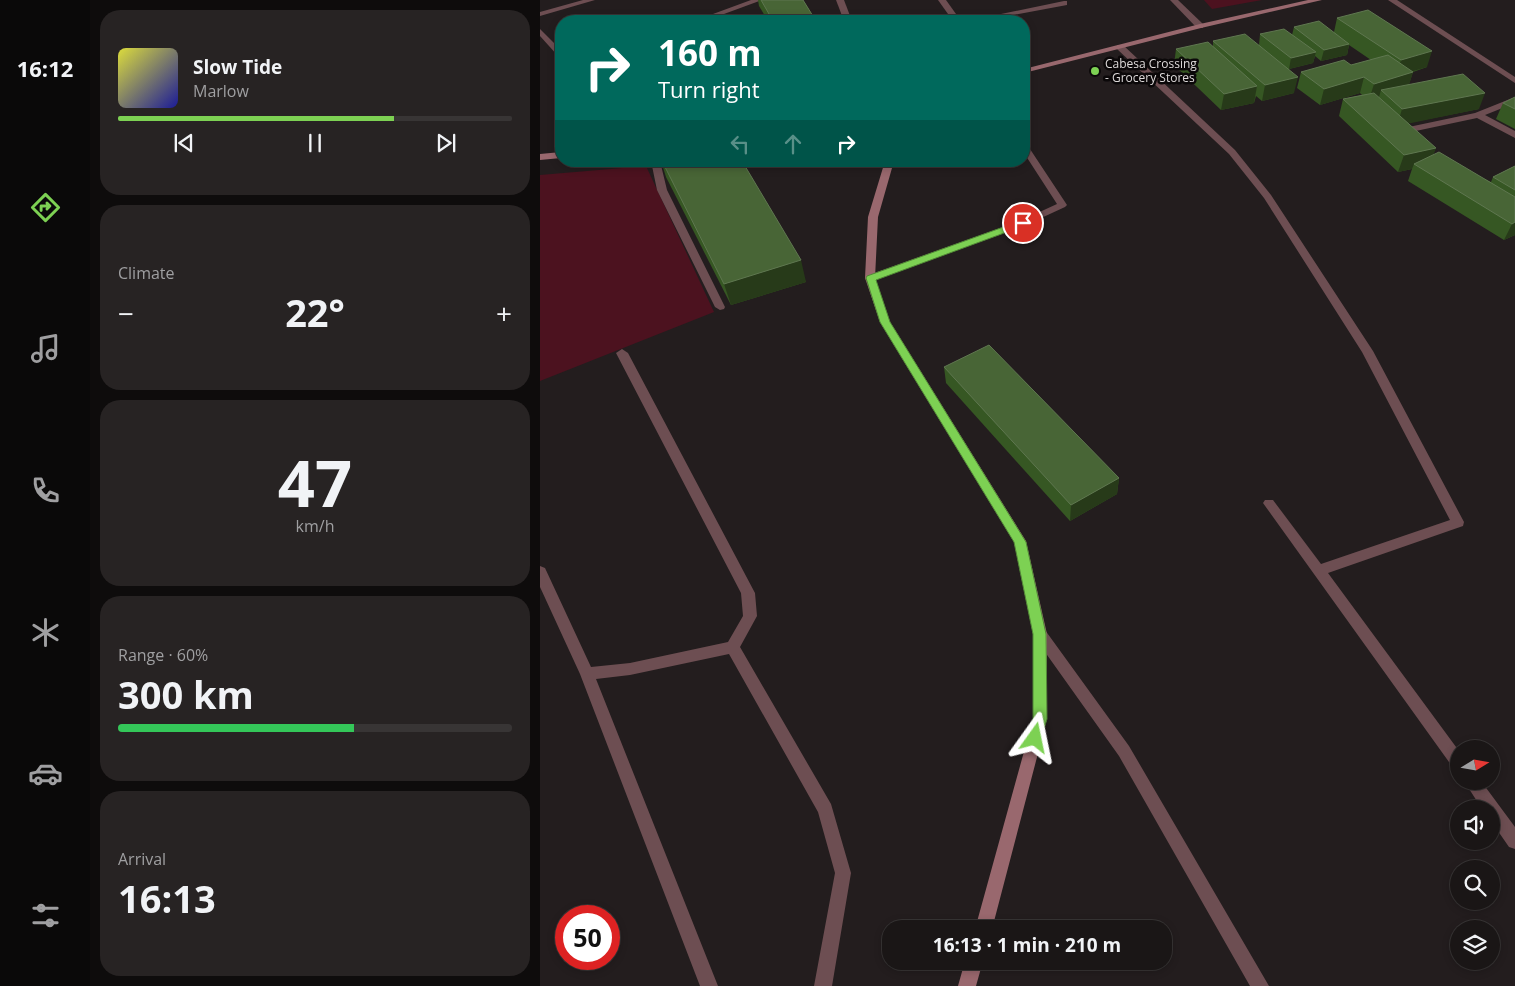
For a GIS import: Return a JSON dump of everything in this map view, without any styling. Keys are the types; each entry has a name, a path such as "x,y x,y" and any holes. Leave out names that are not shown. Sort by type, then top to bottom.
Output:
{"main road":[{"path":"1030,70 1200,26 1318,0"},
{"path":"540,157 555,156"},
{"path":"888,167 872,217 870,278 885,322 1020,542 1040,634 1040,719 985,920"},
{"path":"967,986 971,970"}],"street":[{"path":"540,14 591,0"},
{"path":"715,15 758,0"},
{"path":"840,0 846,15"},
{"path":"942,0 953,15"},
{"path":"1174,0 1200,26"},
{"path":"1392,0 1515,81"},
{"path":"1001,15 1064,3"},
{"path":"540,30 555,47"},
{"path":"1120,47 1232,152 1268,197 1367,352 1458,522 1318,571"},
{"path":"1416,142 1404,131 1478,115 1515,100"},
{"path":"1478,115 1515,135"},
{"path":"870,278 1023,223 1062,205 1030,155"},
{"path":"656,167 662,190 720,308"},
{"path":"587,674 630,668 733,647 750,616 748,593 622,353"},
{"path":"1269,503 1450,752"},
{"path":"540,572 587,674 709,986"},
{"path":"1040,634 1124,752 1260,986"},
{"path":"733,647 825,809 843,873 823,986"},
{"path":"1478,790 1515,841"}],"shaded area":[{"path":"1204,0 1262,0 1212,9"},
{"path":"646,167 714,312 540,381 540,175"}],"building":[{"path":"761,0 803,0 812,15 770,15"},
{"path":"1368,10 1432,51 1401,60 1337,18"},
{"path":"1319,21 1349,44 1324,50 1294,27"},
{"path":"1284,29 1316,52 1291,58 1260,34"},
{"path":"1245,34 1298,77 1265,85 1213,41"},
{"path":"1208,42 1257,86 1224,94 1176,49"},
{"path":"1388,55 1413,72 1374,84 1364,77 1324,89 1301,72 1344,60 1351,65"},
{"path":"1463,74 1485,93 1402,109 1381,90"},
{"path":"1374,93 1436,148 1404,155 1343,99"},
{"path":"1515,97 1515,109 1503,103"},
{"path":"1439,152 1515,197 1515,222 1512,224 1414,164"},
{"path":"1515,166 1515,190 1493,177"},
{"path":"665,167 746,167 801,260 724,284"},
{"path":"989,345 1119,478 1071,505 944,367"}],"place":[{"name":"Cabesa Crossing - Grocery Stores","path":"1095,71"}],"route":[{"path":"1023,223 870,278 885,322 1020,542 1040,634 1040,719 1035,738"}]}
